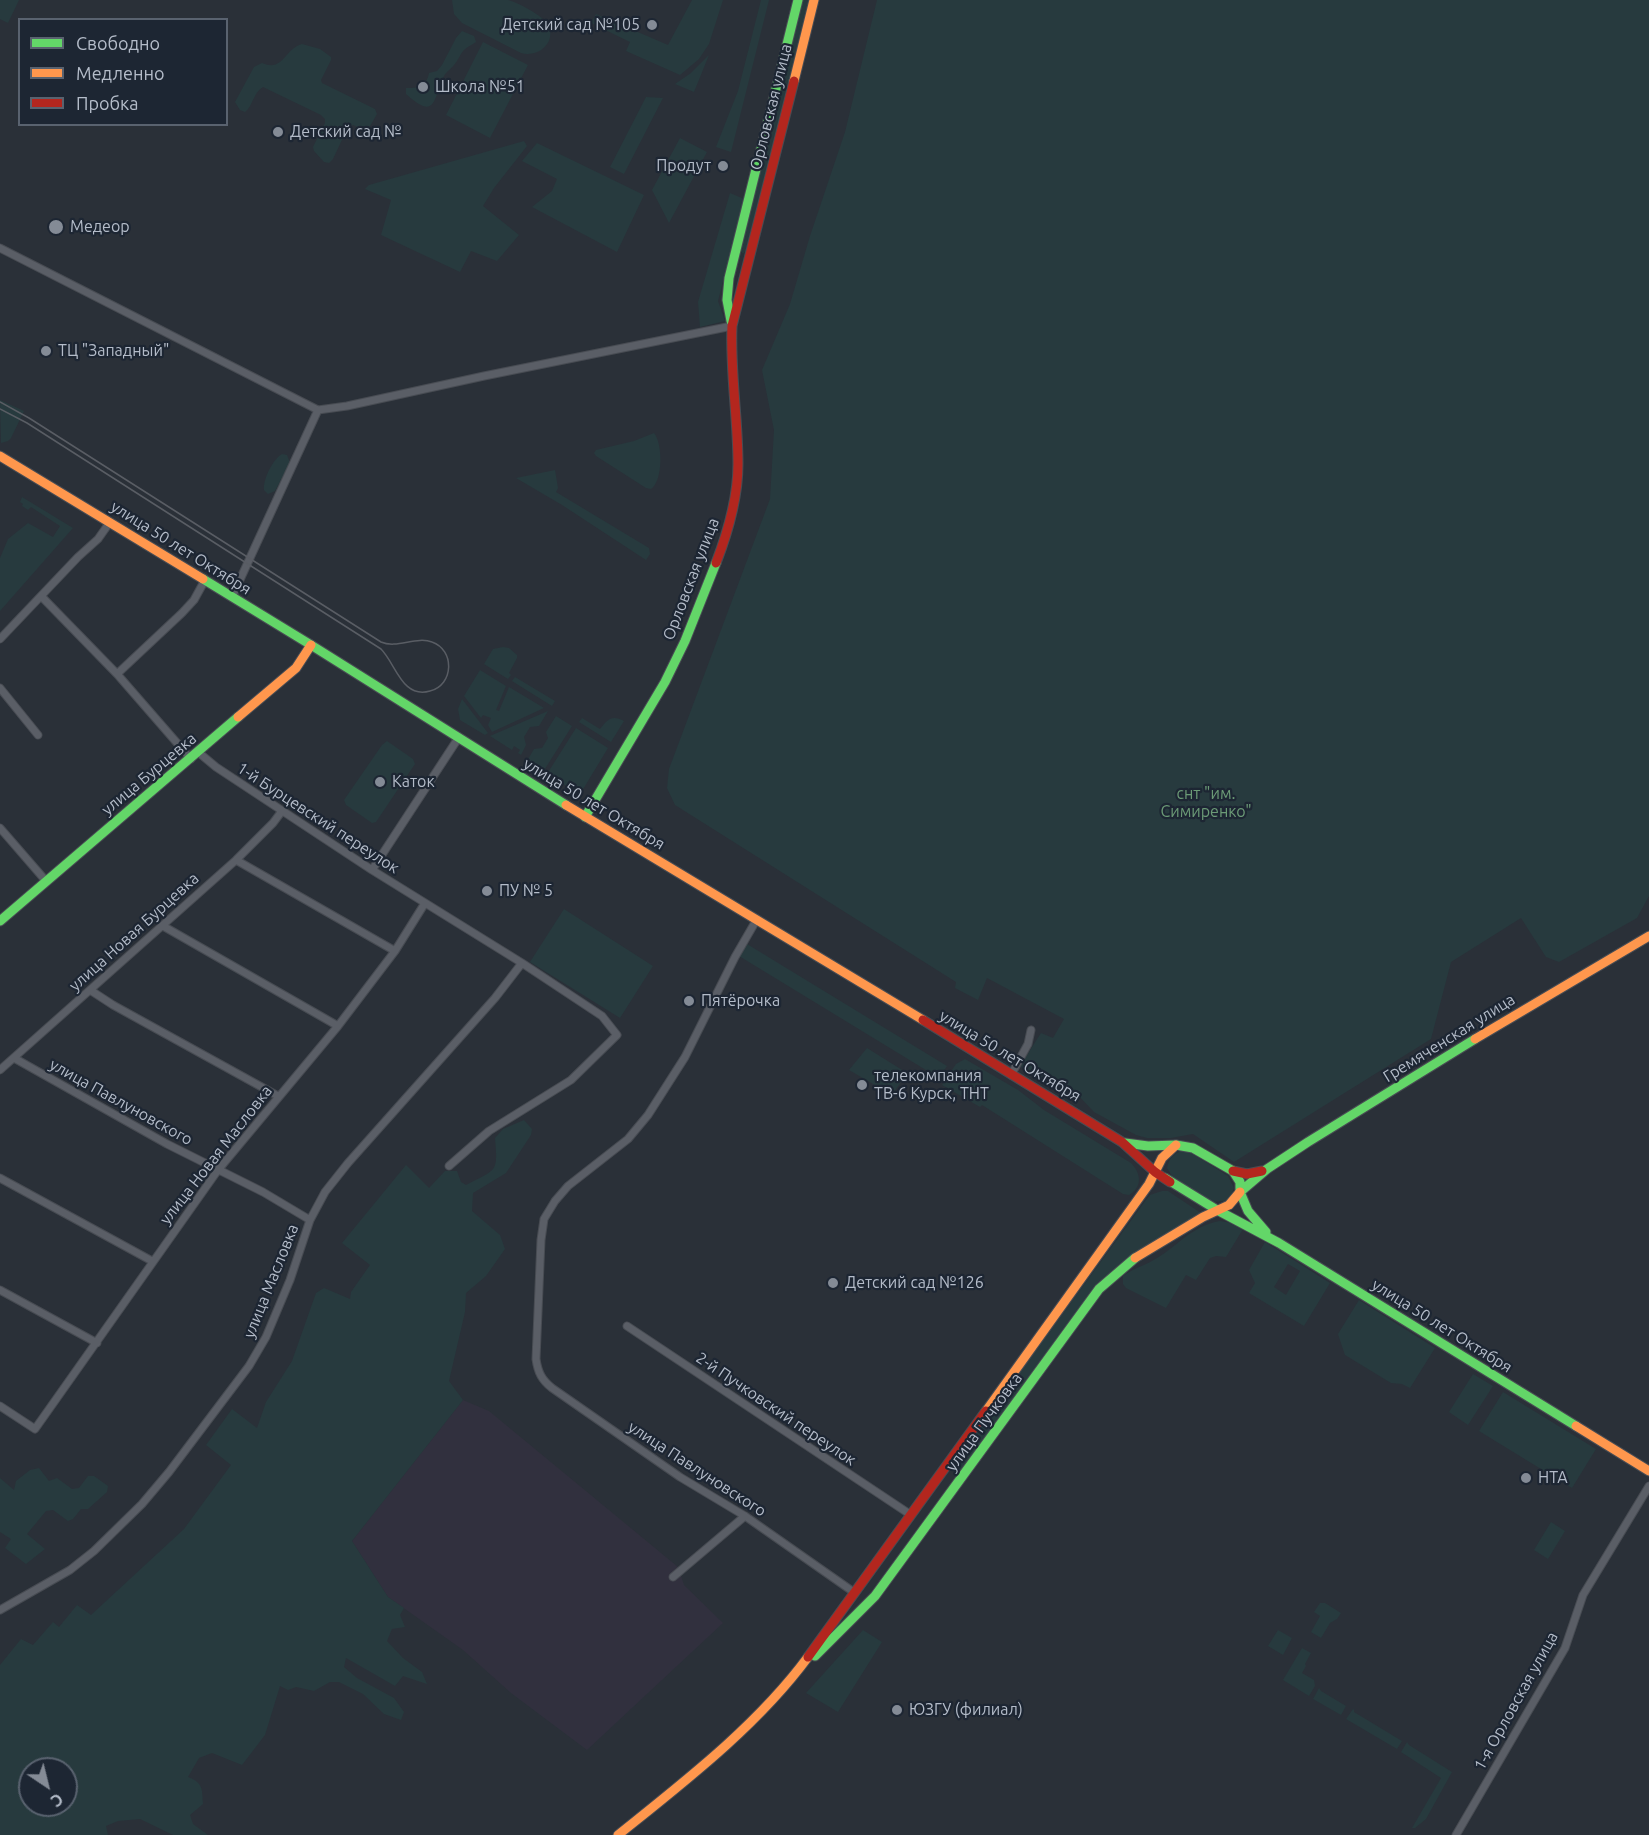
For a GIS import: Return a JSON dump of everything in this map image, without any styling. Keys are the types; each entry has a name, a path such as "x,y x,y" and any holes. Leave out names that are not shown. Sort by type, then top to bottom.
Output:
{"main road":[{"name":"Орловская улица","path":"732,326 727,300 729,279 798,0"},
{"name":"Орловская улица","path":"585,817 665,682 685,641 724,542 734,499 738,465 730,356 732,326 814,0"},
{"name":"улица 50 лет Октября","path":"0,456 311,645 585,817 1122,1142 1155,1172 1170,1182 1279,1243 1649,1471"},
{"name":"улица Бурцевка","path":"0,921 296,668 311,645"},
{"name":"Гремяченская улица","path":"1240,1192 1267,1169 1514,1015 1649,936"},
{"path":"1122,1142 1193,1148 1242,1174 1267,1169"},
{"path":"1170,1182 1161,1170 1162,1158 1176,1145"},
{"name":"улица Пучковка","path":"795,1674 1149,1185 1162,1158"},
{"path":"1233,1171 1240,1182 1240,1192 1248,1211 1279,1243"},
{"name":"улица Пучковка","path":"618,1835 701,1768 875,1596 1099,1289 1118,1271 1137,1258 1217,1210 1232,1204 1240,1192"},
{"path":"942,1473 958,1484"}],"street":[{"path":"0,248 318,410 340,408 484,376 732,326"},
{"path":"232,597 318,410"},
{"path":"0,639 98,539 110,522"},
{"path":"117,674 182,613 194,600 205,580"},
{"name":"1-й Бурцевский переулок","path":"41,596 195,755 602,1016 617,1035 579,1074 489,1131 449,1166"},
{"path":"0,688 38,735"},
{"path":"372,870 459,737"},
{"name":"улица Новая Бурцевка","path":"0,1070 236,860 282,811"},
{"path":"0,828 46,881"},
{"path":"236,860 395,951"},
{"name":"улица Новая Масловка","path":"0,1406 35,1429 218,1170 338,1026 395,951 425,903"},
{"name":"улица Павлуновского","path":"757,920 735,957 689,1049 648,1115 622,1144 568,1186 544,1219 541,1239 537,1370 552,1388 680,1478 745,1516 852,1597 861,1611"},
{"path":"163,926 338,1026"},
{"name":"улица Масловка","path":"0,1610 70,1570 94,1551 129,1519 169,1472 249,1366 266,1337 290,1280 310,1220 325,1192 348,1163 495,998 522,963"},
{"path":"90,990 278,1096"},
{"path":"1011,1075 1028,1044 1031,1030"},
{"name":"улица Павлуновского","path":"14,1058 167,1144 262,1192 310,1220"},
{"path":"0,1178 152,1261"},
{"path":"0,1290 97,1343"},
{"name":"2-й Пучковский переулок","path":"627,1326 911,1515"},
{"name":"1-я Орловская улица","path":"1456,1835 1565,1648 1583,1595 1649,1486"},
{"path":"673,1577 745,1516"}],"shaded area":[{"path":"463,1400 489,1411 678,1567 684,1585 723,1623 587,1750 511,1693 463,1650 388,1597 352,1541"}],"green space":[{"path":"0,0 19,0 8,23 0,19"},
{"path":"452,0 508,0 517,3 536,13 548,24 550,37 548,42 540,51 521,53 462,23 454,14"},
{"path":"692,0 723,0 709,44 699,59 680,75 626,51 630,42 591,23 596,14 668,45"},
{"path":"761,0 769,0 731,152 716,147 738,91"},
{"path":"803,0 809,0 746,250 742,253 740,250"},
{"name":"снт \"им. Симиренко\"","path":"877,0 1649,0 1649,896 1637,918 1559,962 1546,957 1521,918 1451,962 1431,1039 1234,1162 1193,1134 1171,1138 1147,1138 1136,1135 1094,1112 1074,1091 1058,1082 1037,1078 1020,1066 1041,1033 1053,1038 1064,1019 987,978 978,1000 955,988 956,982 675,805 667,788 669,769 770,499 774,430 762,370 790,304 845,132"},
{"path":"462,31 474,36 476,42 464,50 445,75 432,104 423,106 416,102 406,94 406,88 422,86 429,73 437,71"},
{"path":"483,42 528,65 490,138 446,115"},
{"path":"302,44 320,49 331,57 321,80 322,83 375,109 377,114 366,131 353,125 348,127 329,163 324,162 313,147 325,123 321,115 263,87 245,112 240,110 235,102 254,67 262,63 275,65"},
{"path":"709,55 694,92 675,84 691,73"},
{"path":"646,97 663,98 624,174 610,167"},
{"path":"680,138 707,152 669,223 652,190"},
{"path":"524,141 527,146 483,206 519,235 497,261 471,251 460,272 381,235 391,200 365,189 369,185"},
{"path":"537,143 644,195 617,252 532,207 552,191 557,179 522,161"},
{"path":"730,193 744,199 718,301 725,321 700,327 698,302"},
{"path":"0,400 24,411 11,438 1,443"},
{"path":"654,433 659,445 660,471 651,489 646,488 594,453 596,450 634,441"},
{"path":"282,454 287,455 290,463 275,491 268,494 264,490 267,475 275,460"},
{"path":"555,470 558,488 556,492 649,548 650,554 646,560 516,478"},
{"path":"22,497 73,528 0,611 0,558 8,539 28,523 53,537 60,526 31,507 28,510 22,506 20,502"},
{"path":"509,648 517,655 508,679 484,664 493,649"},
{"path":"480,670 506,686 496,710 499,711 509,687 544,708 492,732 488,725 491,718 483,715 481,718 464,696"},
{"path":"515,677 555,701 552,706 512,681"},
{"path":"462,699 488,733 485,735 460,720 458,709"},
{"path":"548,711 539,726 530,727 524,737 526,745 521,755 518,753 520,750 514,746 512,750 490,736"},
{"path":"556,716 572,726 543,772 527,761 534,749 542,748 548,738 546,732"},
{"path":"582,718 600,729 613,718 624,721 611,742 579,722"},
{"path":"576,728 608,748 582,791 576,792 547,774"},
{"name":"Каток","path":"387,741 413,759 415,764 376,822 372,823 346,805 344,800"},
{"path":"564,909 653,966 620,1018 530,962"},
{"path":"747,944 947,1066 939,1078 739,956"},
{"path":"867,1048 907,1073 892,1095 849,1070"},
{"path":"965,1059 1018,1090 1044,1110 1131,1163 1137,1171 1139,1180 1134,1192 1129,1195 1123,1194 982,1105 980,1107 942,1085 956,1064"},
{"path":"524,1120 532,1129 531,1135 506,1173 473,1193 472,1211 500,1235 505,1249 486,1276 466,1293 465,1312 449,1381 463,1400 352,1541 388,1597 404,1608 400,1615 405,1627 392,1629 387,1641 403,1658 422,1672 427,1684 403,1676 395,1686 346,1658 344,1667 357,1678 394,1698 404,1712 401,1720 384,1714 363,1694 339,1682 330,1682 314,1691 296,1687 288,1690 280,1686 265,1735 242,1765 212,1753 199,1758 188,1777 199,1784 202,1794 203,1804 190,1815 193,1824 208,1835 173,1835 140,1819 118,1821 106,1826 108,1835 0,1835 0,1665 21,1639 33,1645 53,1622 59,1627 77,1605 91,1615 184,1529 231,1465 206,1445 232,1409 257,1428 266,1402 292,1361 316,1293 324,1288 350,1299 351,1292 370,1265 342,1243 406,1165 429,1188 445,1171 457,1171 461,1182 466,1185 493,1169 496,1158 495,1138 503,1129"},
{"path":"1184,1150 1228,1176 1234,1188 1230,1198 1213,1202 1172,1176 1167,1168 1169,1161 1175,1154"},
{"path":"1168,1191 1201,1213 1123,1262 960,1472 955,1473 951,1469 952,1465 1146,1200 1150,1195"},
{"path":"1220,1221 1232,1223 1243,1229 1226,1257 1210,1258 1196,1280 1186,1275 1166,1308 1126,1288 1123,1284 1123,1276 1127,1273 1152,1261 1201,1227"},
{"path":"1265,1242 1330,1283 1304,1326 1249,1293 1255,1283 1249,1270","holes":["1288,1264 1300,1271 1286,1295 1274,1287"]},
{"path":"1359,1300 1435,1348 1410,1388 1402,1384 1391,1383 1345,1355 1338,1334"},
{"path":"1473,1374 1493,1386 1468,1425 1449,1412"},
{"path":"1503,1392 1596,1449 1572,1488 1479,1431"},
{"path":"39,1468 49,1481 57,1478 72,1489 79,1488 88,1476 94,1476 108,1486 107,1492 88,1509 81,1509 73,1519 68,1521 53,1510 46,1511 27,1534 45,1549 26,1564 5,1548 11,1539 0,1532 0,1478 14,1490 16,1481 30,1470"},
{"path":"1551,1522 1565,1531 1548,1559 1534,1550"},
{"path":"1320,1603 1325,1603 1341,1613 1330,1623 1321,1638 1311,1632 1320,1616 1314,1612"},
{"path":"863,1630 882,1642 838,1712 806,1693"},
{"path":"1278,1630 1292,1638 1283,1655 1268,1646"},
{"path":"1302,1648 1311,1653 1302,1673 1314,1680 1315,1686 1309,1696 1283,1680"},
{"path":"1319,1688 1346,1706 1341,1715 1313,1699"},
{"path":"1353,1709 1354,1712 1402,1741 1397,1749 1346,1719"},
{"path":"1407,1742 1452,1772 1426,1819 1415,1828 1412,1828 1441,1778 1401,1752"}],"tram line":[{"path":"0,402 29,418 381,642 393,644 420,640 440,646 445,652 449,667 444,682 438,688 430,691 413,690 401,679 381,649 27,423 0,409"}],"traffic: fast":[{"path":"731,321 727,300 729,278 798,0"},
{"path":"585,817 665,682 685,641 716,563"},
{"path":"203,579 566,805"},
{"path":"0,921 238,717"},
{"path":"1240,1192 1267,1169 1308,1142 1475,1039"},
{"path":"1125,1143 1193,1148 1233,1171 1240,1182 1240,1192 1248,1211 1266,1232"},
{"path":"1165,1178 1217,1210 1279,1243 1576,1426"},
{"path":"815,1656 875,1596 1099,1289 1135,1258"}],"traffic: slow":[{"path":"794,81 814,0"},
{"path":"0,456 203,579"},
{"path":"238,717 296,668 311,645"},
{"path":"566,805 923,1020"},
{"path":"1475,1039 1649,936"},
{"path":"986,1411 1149,1184 1162,1158 1176,1145"},
{"path":"1135,1258 1203,1217 1229,1205 1240,1192"},
{"path":"1576,1426 1649,1471"},
{"path":"618,1835 694,1774 743,1730 808,1657"}],"traffic: jam":[{"path":"716,563 732,514 738,476 732,326 794,81"},
{"path":"923,1020 1122,1142 1155,1172 1170,1182"},
{"path":"1233,1171 1247,1174 1262,1171"},
{"path":"808,1657 986,1411"}],"place":[{"name":"Детский сад №105","path":"652,25"},
{"name":"Школа №51","path":"423,87"},
{"name":"Детский сад №","path":"278,132"},
{"name":"Продут","path":"723,166"},
{"name":"Медеор","path":"56,227"},
{"name":"ТЦ \"Западный\"","path":"46,351"},
{"name":"Каток","path":"380,782"},
{"name":"ПУ № 5","path":"487,891"},
{"name":"Пятёрочка","path":"689,1001"},
{"name":"телекомпания ТВ-6 Курск, ТНТ","path":"862,1085"},
{"name":"Детский сад №126","path":"833,1283"},
{"name":"НТА","path":"1526,1478"},
{"name":"ЮЗГУ (филиал)","path":"897,1710"}]}
